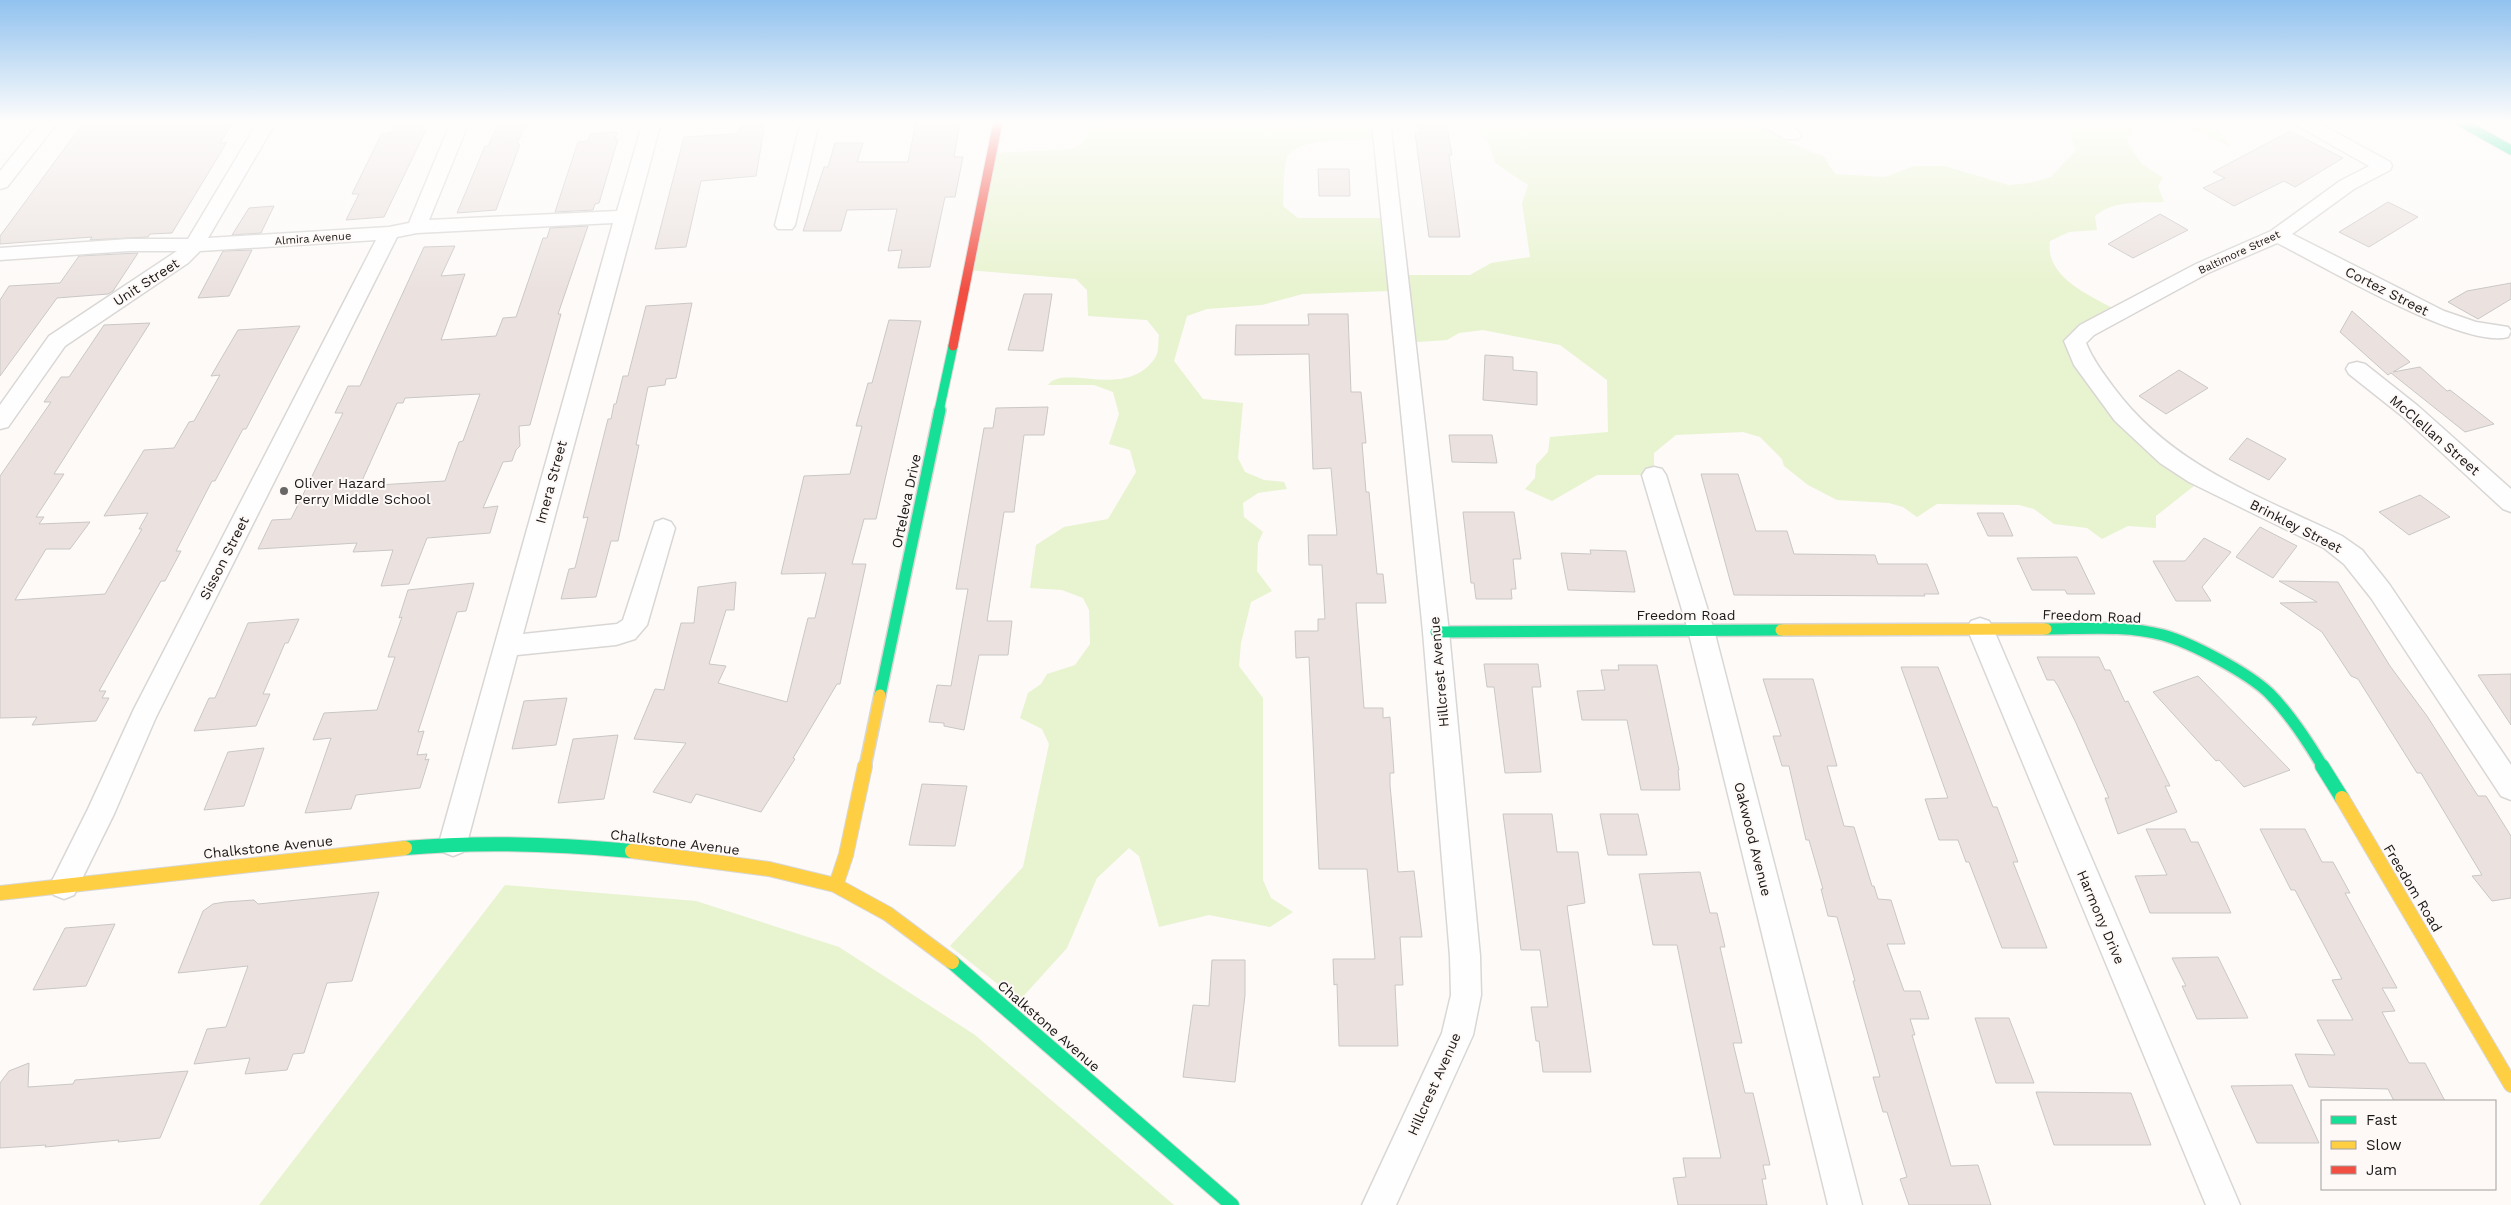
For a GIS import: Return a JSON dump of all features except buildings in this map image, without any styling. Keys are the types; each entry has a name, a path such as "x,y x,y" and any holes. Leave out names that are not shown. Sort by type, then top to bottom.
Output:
{"street":[{"name":"Unit Street","path":"0,421 57,341 181,260 194,245 234,178"},
{"path":"417,227 437,178"},
{"name":"Imera Street","path":"453,843 601,299 636,178"},
{"path":"785,225 796,178"},
{"name":"Orteleva Drive","path":"836,885 846,855 926,481 987,178"},
{"name":"Hillcrest Avenue","path":"1379,1205 1457,1035 1466,995 1465,956 1436,632 1387,178"},
{"name":"Baltimore Street","path":"2079,351 2075,341 2087,330 2203,268 2278,234 2347,185 2360,178"},
{"name":"Almira Avenue","path":"0,254 129,245 194,245 389,233 417,227 626,216"},
{"name":"Sisson Street","path":"64,886 96,823 143,718 389,233"},
{"name":"Cortez Street","path":"2278,234 2437,316 2474,330 2500,332"},
{"name":"Brinkley Street","path":"2079,351 2082,360 2123,416 2168,457 2197,476 2333,542 2353,557 2395,612 2511,788"},
{"name":"McClellan Street","path":"2357,369 2410,411 2511,503"},
{"name":"Oakwood Avenue","path":"1654,475 1701,630 1845,1205"},
{"path":"506,646 616,636 626,632 634,625 664,528"},
{"name":"Freedom Road","path":"1436,632 1980,628 2120,630 2162,635 2189,644 2214,657 2269,693 2308,743 2390,876 2511,1085"},
{"name":"Harmony Drive","path":"1980,628 2223,1205"},
{"name":"Chalkstone Avenue","path":"0,893 453,843 516,841 643,851 789,873 836,885 905,926 938,949 1232,1205"}],"green space":[{"path":"989,178 1284,178 1283,206 1298,218 1382,218 1393,275 1470,275 1491,263 1530,257 1522,203 1528,185 1518,178 1986,178 2009,185 2029,183 2046,178 2163,178 2158,186 2164,202 2128,203 2110,207 2095,216 2097,230 2069,232 2050,241 2050,254 2062,275 2071,284 2116,310 2076,342 2090,372 2204,478 2156,516 2156,528 2128,526 2102,539 2087,528 2054,524 2034,509 2019,505 1937,504 1917,517 1903,507 1889,503 1837,500 1808,485 1784,466 1782,459 1760,437 1743,432 1676,435 1654,453 1654,475 1597,475 1552,501 1525,489 1535,478 1536,465 1548,452 1550,437 1608,432 1607,380 1560,345 1483,330 1459,333 1447,340 1403,343 1390,291 1303,294 1262,305 1207,309 1187,316 1174,361 1203,399 1243,403 1238,458 1245,472 1264,480 1284,482 1287,489 1258,493 1243,503 1244,517 1263,532 1258,543 1257,571 1272,591 1251,602 1241,643 1239,666 1263,698 1263,880 1271,898 1293,912 1270,927 1209,915 1159,927 1139,856 1129,848 1097,878 1067,948 1019,1001 950,946 1023,867 1049,744 1042,729 1020,718 1028,693 1041,684 1047,674 1075,665 1090,644 1089,610 1083,598 1062,590 1030,588 1036,545 1064,527 1108,519 1136,472 1130,450 1109,444 1119,414 1113,392 1094,385 1048,385 1056,379 1113,380 1143,371 1156,356 1159,335 1147,320 1088,316 1087,290 1076,279 968,270"},
{"path":"505,885 696,901 839,947 975,1035 1174,1205 259,1205"}],"traffic: fast":[{"path":"880,695 953,346"},
{"path":"2046,629 2120,629 2162,635 2189,644 2240,673 2269,693 2308,743 2342,798"},
{"path":"1436,632 1781,630"},
{"path":"405,848 490,843 575,846 632,851"},
{"path":"952,962 1232,1205"}],"traffic: slow":[{"path":"1781,630 2046,629"},
{"path":"836,885 846,855 880,695"},
{"path":"2342,798 2511,1085"},
{"path":"0,893 405,848"},
{"path":"632,851 769,869 835,885 888,914 952,962"}],"traffic: jam":[{"path":"953,346 987,178"}],"place":[{"name":"Oliver Hazard Perry Middle School","path":"284,491"}]}
